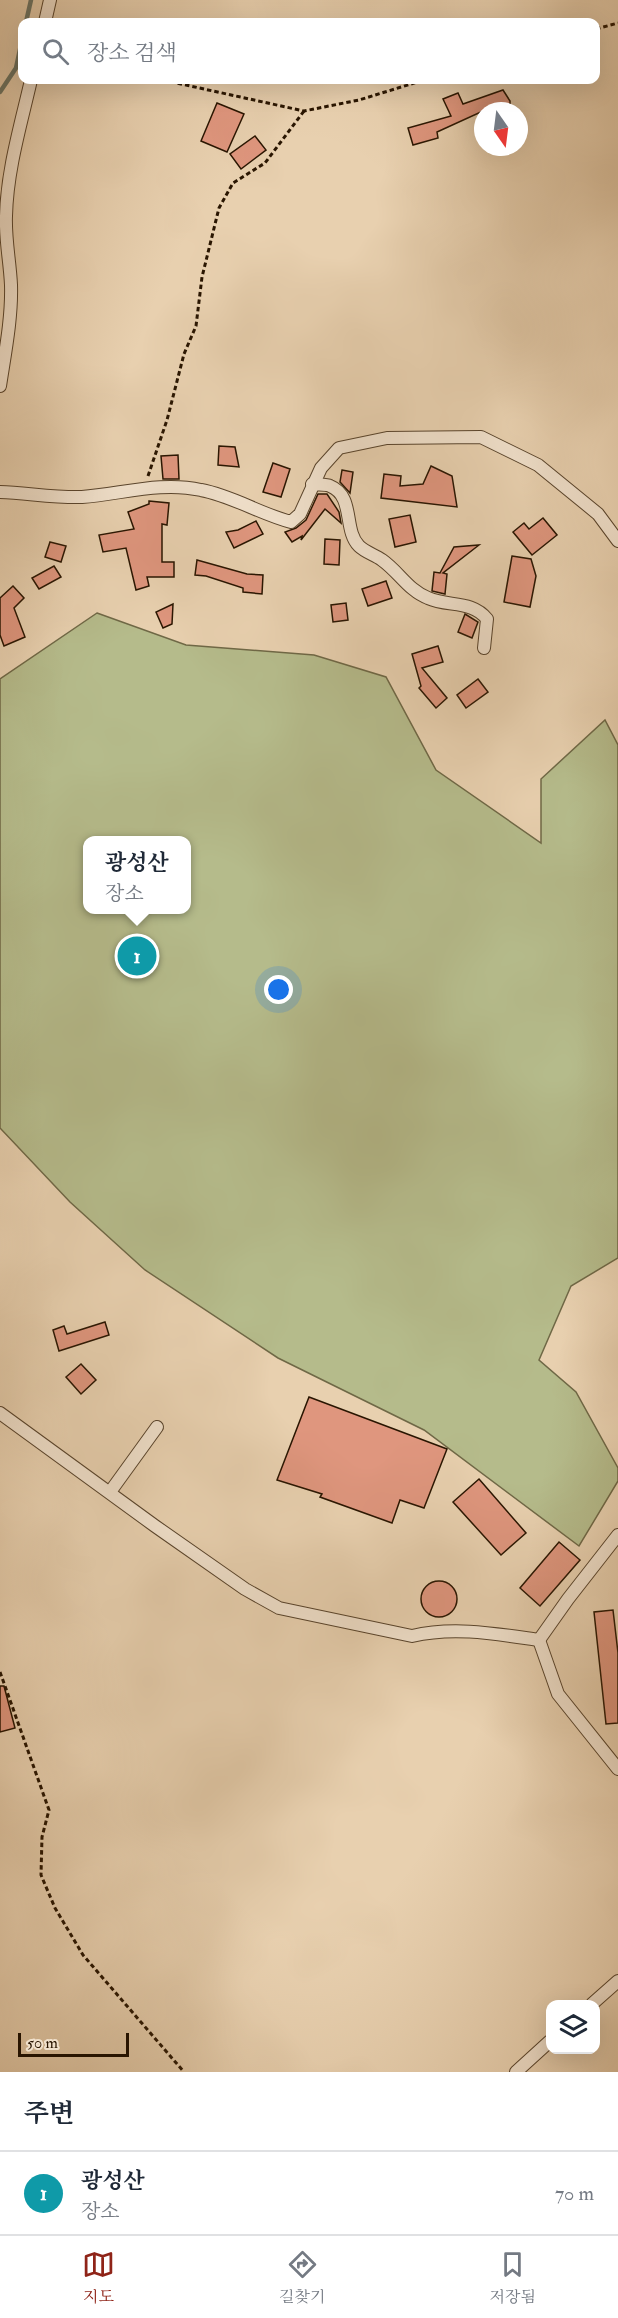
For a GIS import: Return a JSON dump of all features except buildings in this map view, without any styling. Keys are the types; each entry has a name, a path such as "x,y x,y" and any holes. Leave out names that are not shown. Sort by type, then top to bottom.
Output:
{"street":[{"path":"46,18 50,0"},
{"path":"0,386 11,285 3,253 6,214 13,156 31,84"},
{"path":"0,492 81,497 159,486 200,489 240,501 273,517 291,522 300,514 321,468 339,448 387,438 481,437 538,465 598,514 618,541"},
{"path":"312,484 331,486 345,500 351,534 359,546 382,560 401,576 406,584 427,598 481,611 487,619 484,648"},
{"path":"0,1413 245,1589 279,1608 412,1636 433,1631 482,1632 539,1640"},
{"path":"110,1492 157,1427"},
{"path":"539,1640 618,1535"},
{"path":"539,1640 558,1694 618,1769"},
{"path":"597,2000 618,1981"},
{"path":"516,2072 546,2045"}],"path":[{"path":"600,28 618,23"},
{"path":"181,84 304,111 359,100 411,84"},
{"path":"144,489 167,420 184,354 196,326 202,277 219,208 233,183 266,163 304,111"},
{"path":"0,1672 49,1810 42,1837 41,1875 55,1908 83,1955 184,2072"}],"green space":[{"path":"97,613 186,645 314,655 386,677 436,770 541,843 541,779 605,720 618,745 618,1258 571,1286 539,1360 576,1392 618,1468 618,1481 579,1546 424,1430 278,1358 145,1270 70,1202 0,1128 0,679"}],"waterway":[{"path":"27,18 31,0"},
{"path":"0,92 16,68 18,59"}],"place":[{"name":"광성산","path":"137,956"}]}
